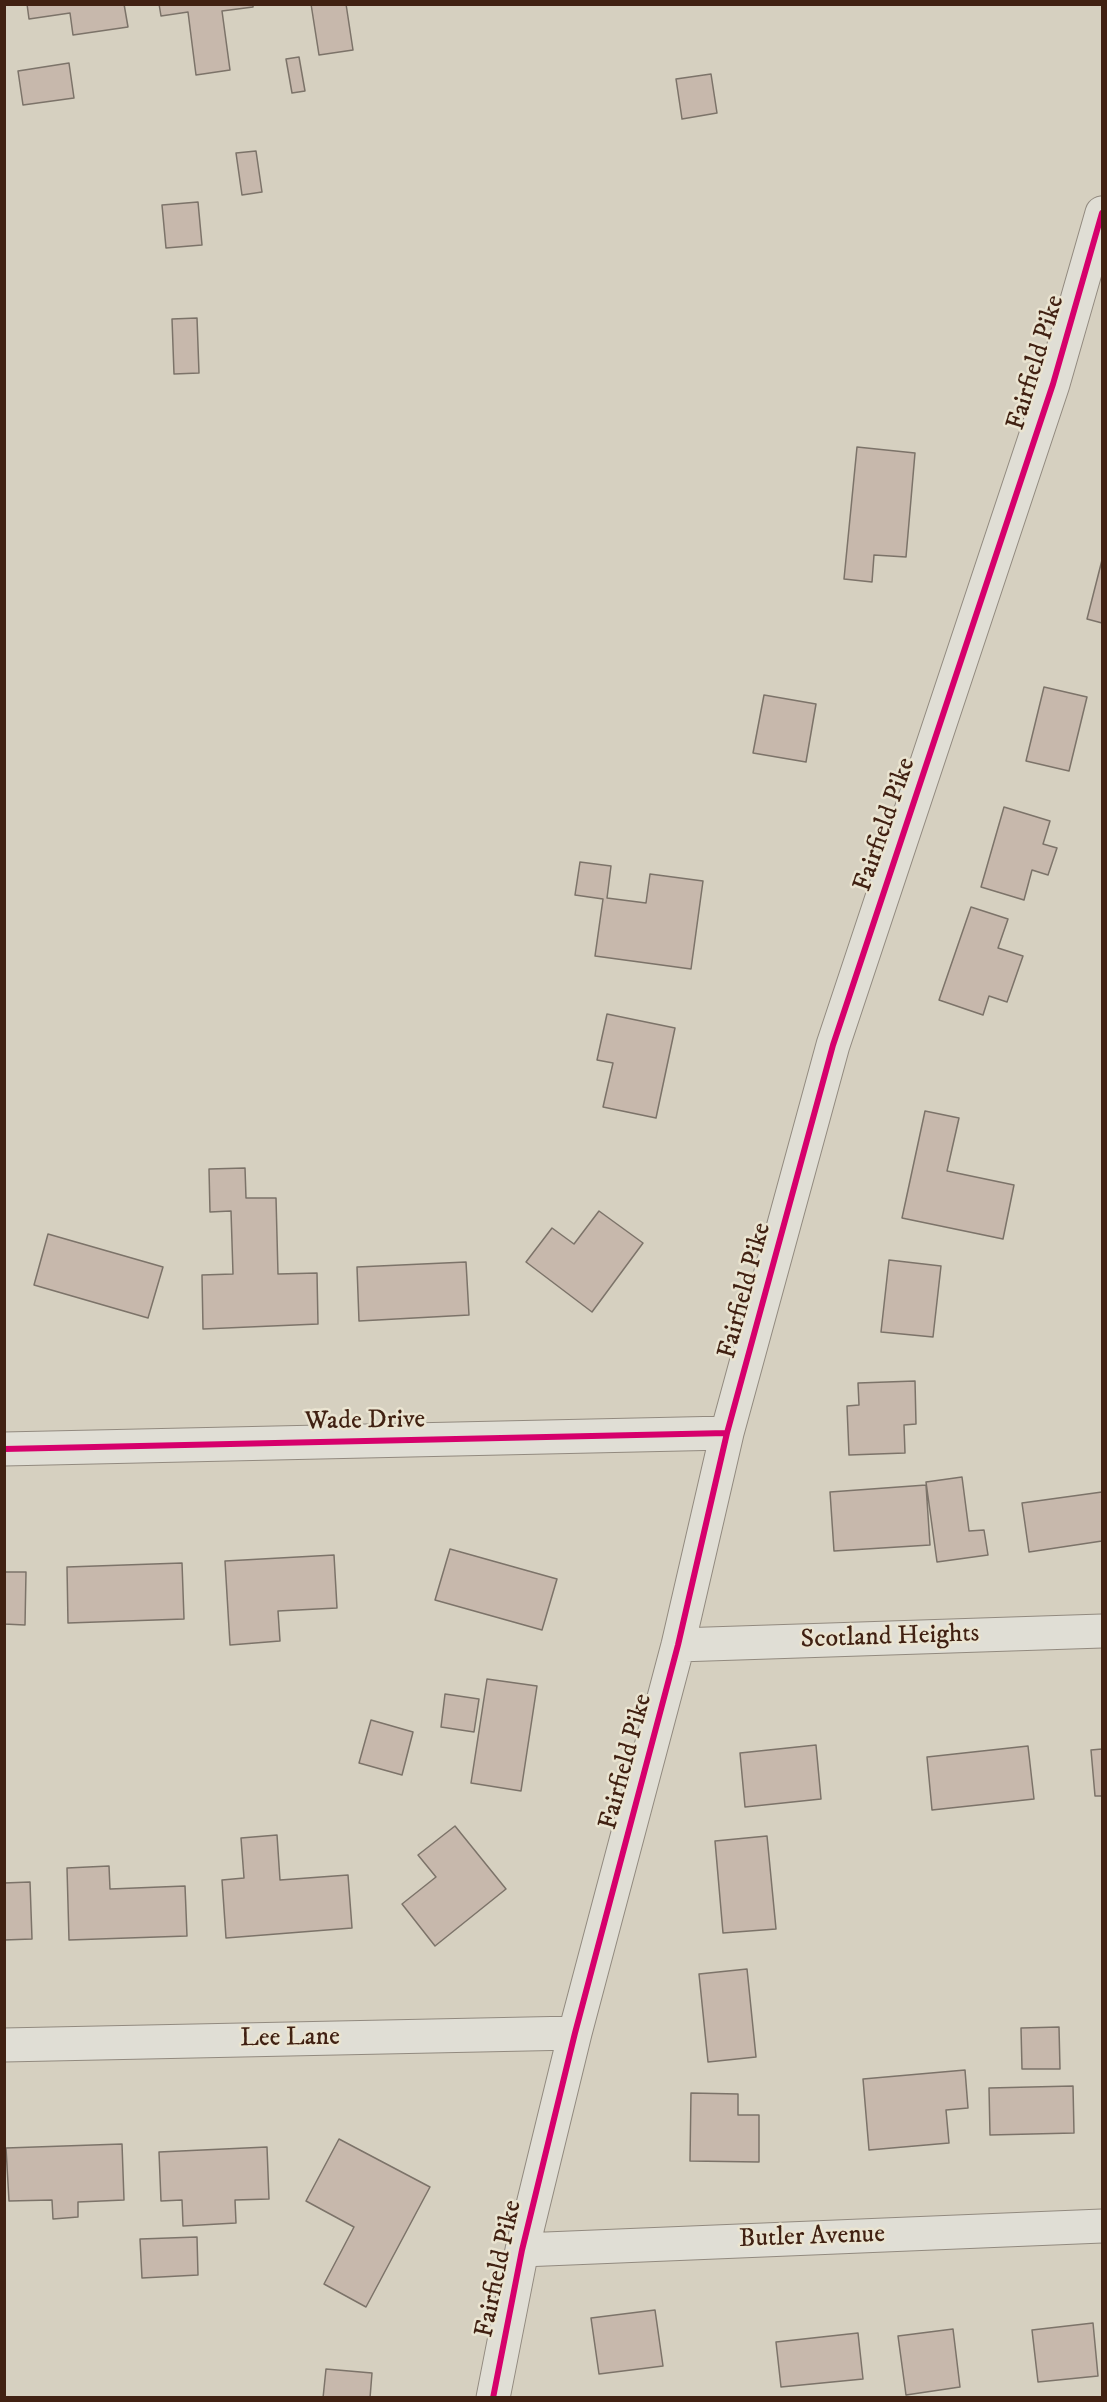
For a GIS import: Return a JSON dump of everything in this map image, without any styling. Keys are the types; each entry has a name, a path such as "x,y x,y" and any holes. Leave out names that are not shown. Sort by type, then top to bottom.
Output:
{"street":[{"name":"Fairfield Pike","path":"493,2397 522,2250 575,2033 678,1645 727,1433 833,1045 1046,406 1102,213"},
{"name":"Wade Drive","path":"4,1449 727,1433"},
{"name":"Scotland Heights","path":"678,1645 1102,1631"},
{"name":"Lee Lane","path":"4,2045 575,2033"},
{"name":"Butler Avenue","path":"522,2250 1102,2226"}],"building":[{"path":"27,4 124,4 128,27 73,35 70,13 29,19"},
{"path":"159,4 253,4 253,7 222,11 230,70 196,75 188,12 161,16"},
{"path":"311,4 346,4 353,50 319,55"},
{"path":"299,57 305,91 292,93 286,59"},
{"path":"69,63 74,98 23,105 18,71"},
{"path":"711,74 717,113 682,119 676,79"},
{"path":"256,151 262,192 242,195 236,153"},
{"path":"198,202 202,245 166,248 162,205"},
{"path":"197,318 199,373 174,374 172,319"},
{"path":"857,447 915,453 906,557 874,555 872,582 844,579"},
{"path":"1102,560 1102,623 1087,619"},
{"path":"1044,687 1087,697 1069,771 1026,761"},
{"path":"764,695 816,704 806,762 753,753"},
{"path":"1004,807 1050,821 1043,844 1057,848 1048,875 1032,870 1024,900 981,887"},
{"path":"580,862 611,866 607,898 646,903 650,874 703,881 691,969 595,956 603,899 575,895"},
{"path":"971,907 1008,919 998,948 1023,956 1007,1002 989,996 983,1015 939,1000"},
{"path":"607,1014 675,1028 656,1118 603,1107 613,1063 597,1060"},
{"path":"925,1111 959,1118 947,1171 1014,1185 1003,1239 902,1218"},
{"path":"245,1168 246,1198 276,1198 278,1274 317,1273 318,1324 203,1329 202,1275 233,1274 231,1211 210,1212 209,1169"},
{"path":"599,1211 643,1243 592,1312 526,1262 552,1228 574,1244"},
{"path":"48,1234 163,1267 148,1318 34,1285"},
{"path":"889,1260 941,1266 933,1337 881,1332"},
{"path":"466,1262 469,1315 359,1321 357,1267"},
{"path":"915,1381 916,1424 904,1425 905,1453 849,1455 847,1406 859,1405 858,1383"},
{"path":"962,1477 969,1531 984,1530 988,1555 937,1562 926,1482"},
{"path":"926,1485 930,1545 834,1551 830,1492"},
{"path":"1102,1492 1102,1541 1029,1552 1022,1503"},
{"path":"450,1549 557,1579 542,1630 435,1600"},
{"path":"334,1555 337,1608 278,1611 280,1641 230,1645 225,1561"},
{"path":"182,1563 184,1619 68,1623 67,1567"},
{"path":"4,1572 26,1572 25,1625 4,1624"},
{"path":"487,1679 537,1686 521,1791 471,1783"},
{"path":"445,1694 479,1699 474,1732 441,1727"},
{"path":"371,1720 413,1732 402,1775 359,1763"},
{"path":"816,1745 821,1799 745,1807 740,1753"},
{"path":"1028,1746 1034,1799 932,1810 927,1757"},
{"path":"1102,1749 1102,1796 1095,1796 1091,1750"},
{"path":"455,1826 506,1889 435,1946 402,1904 436,1877 418,1855"},
{"path":"277,1835 280,1880 348,1875 352,1928 226,1938 222,1880 244,1878 241,1838"},
{"path":"767,1836 776,1929 723,1933 715,1841"},
{"path":"109,1866 110,1889 185,1886 187,1936 69,1940 67,1868"},
{"path":"30,1882 32,1939 4,1940 4,1883"},
{"path":"747,1969 756,2057 708,2062 699,1974"},
{"path":"1059,2027 1060,2069 1022,2069 1021,2028"},
{"path":"965,2070 968,2108 946,2110 949,2143 869,2150 863,2079"},
{"path":"1073,2086 1074,2133 990,2135 989,2088"},
{"path":"691,2093 738,2094 738,2115 759,2115 759,2162 690,2161"},
{"path":"339,2139 430,2187 366,2307 324,2284 354,2227 306,2201"},
{"path":"122,2144 124,2200 78,2202 78,2217 53,2219 52,2200 9,2201 6,2148"},
{"path":"267,2147 269,2199 235,2200 236,2223 183,2226 182,2200 161,2201 159,2152"},
{"path":"197,2237 198,2275 142,2278 140,2239"},
{"path":"655,2310 663,2366 599,2374 591,2318"},
{"path":"1093,2323 1098,2376 1038,2382 1032,2330"},
{"path":"953,2329 960,2387 906,2395 898,2336"},
{"path":"858,2333 863,2379 781,2387 776,2342"},
{"path":"326,2369 372,2373 370,2398 323,2398"}],"cycle path":[{"path":"493,2398 522,2250 575,2033 678,1645 727,1433 833,1045 1053,384 1102,213"},
{"path":"4,1449 727,1433"}]}
